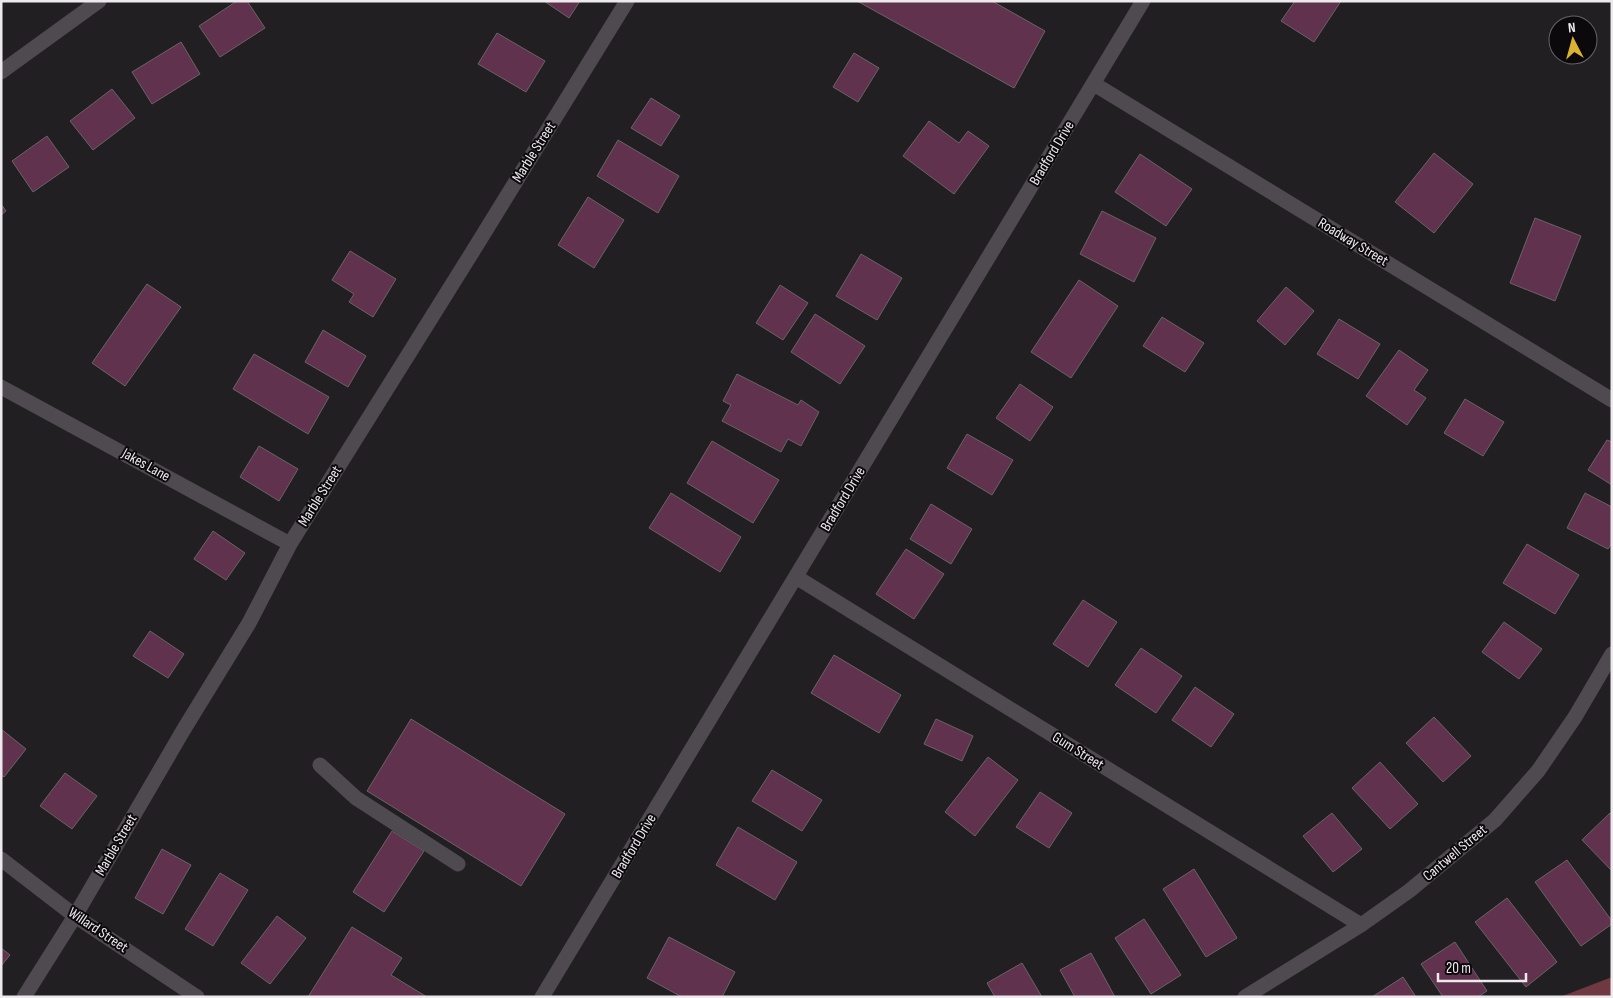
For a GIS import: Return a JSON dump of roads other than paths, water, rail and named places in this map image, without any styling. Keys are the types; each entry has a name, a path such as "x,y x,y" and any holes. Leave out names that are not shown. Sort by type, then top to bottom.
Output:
{"street":[{"path":"1,72 99,1"},
{"name":"Marble Street","path":"24,997 75,916 248,623 290,544 627,1"},
{"name":"Bradford Drive","path":"542,997 1143,1"},
{"name":"Roadway Street","path":"1094,84 1612,400"},
{"name":"Jakes Lane","path":"1,387 290,544"},
{"name":"Gum Street","path":"796,577 1360,926"},
{"name":"Cantwell Street","path":"1245,997 1360,926 1409,891 1495,820 1538,771 1575,717 1612,654"},
{"path":"320,765 356,798 458,864"},
{"name":"Willard Street","path":"1,860 75,916 197,997"}]}
